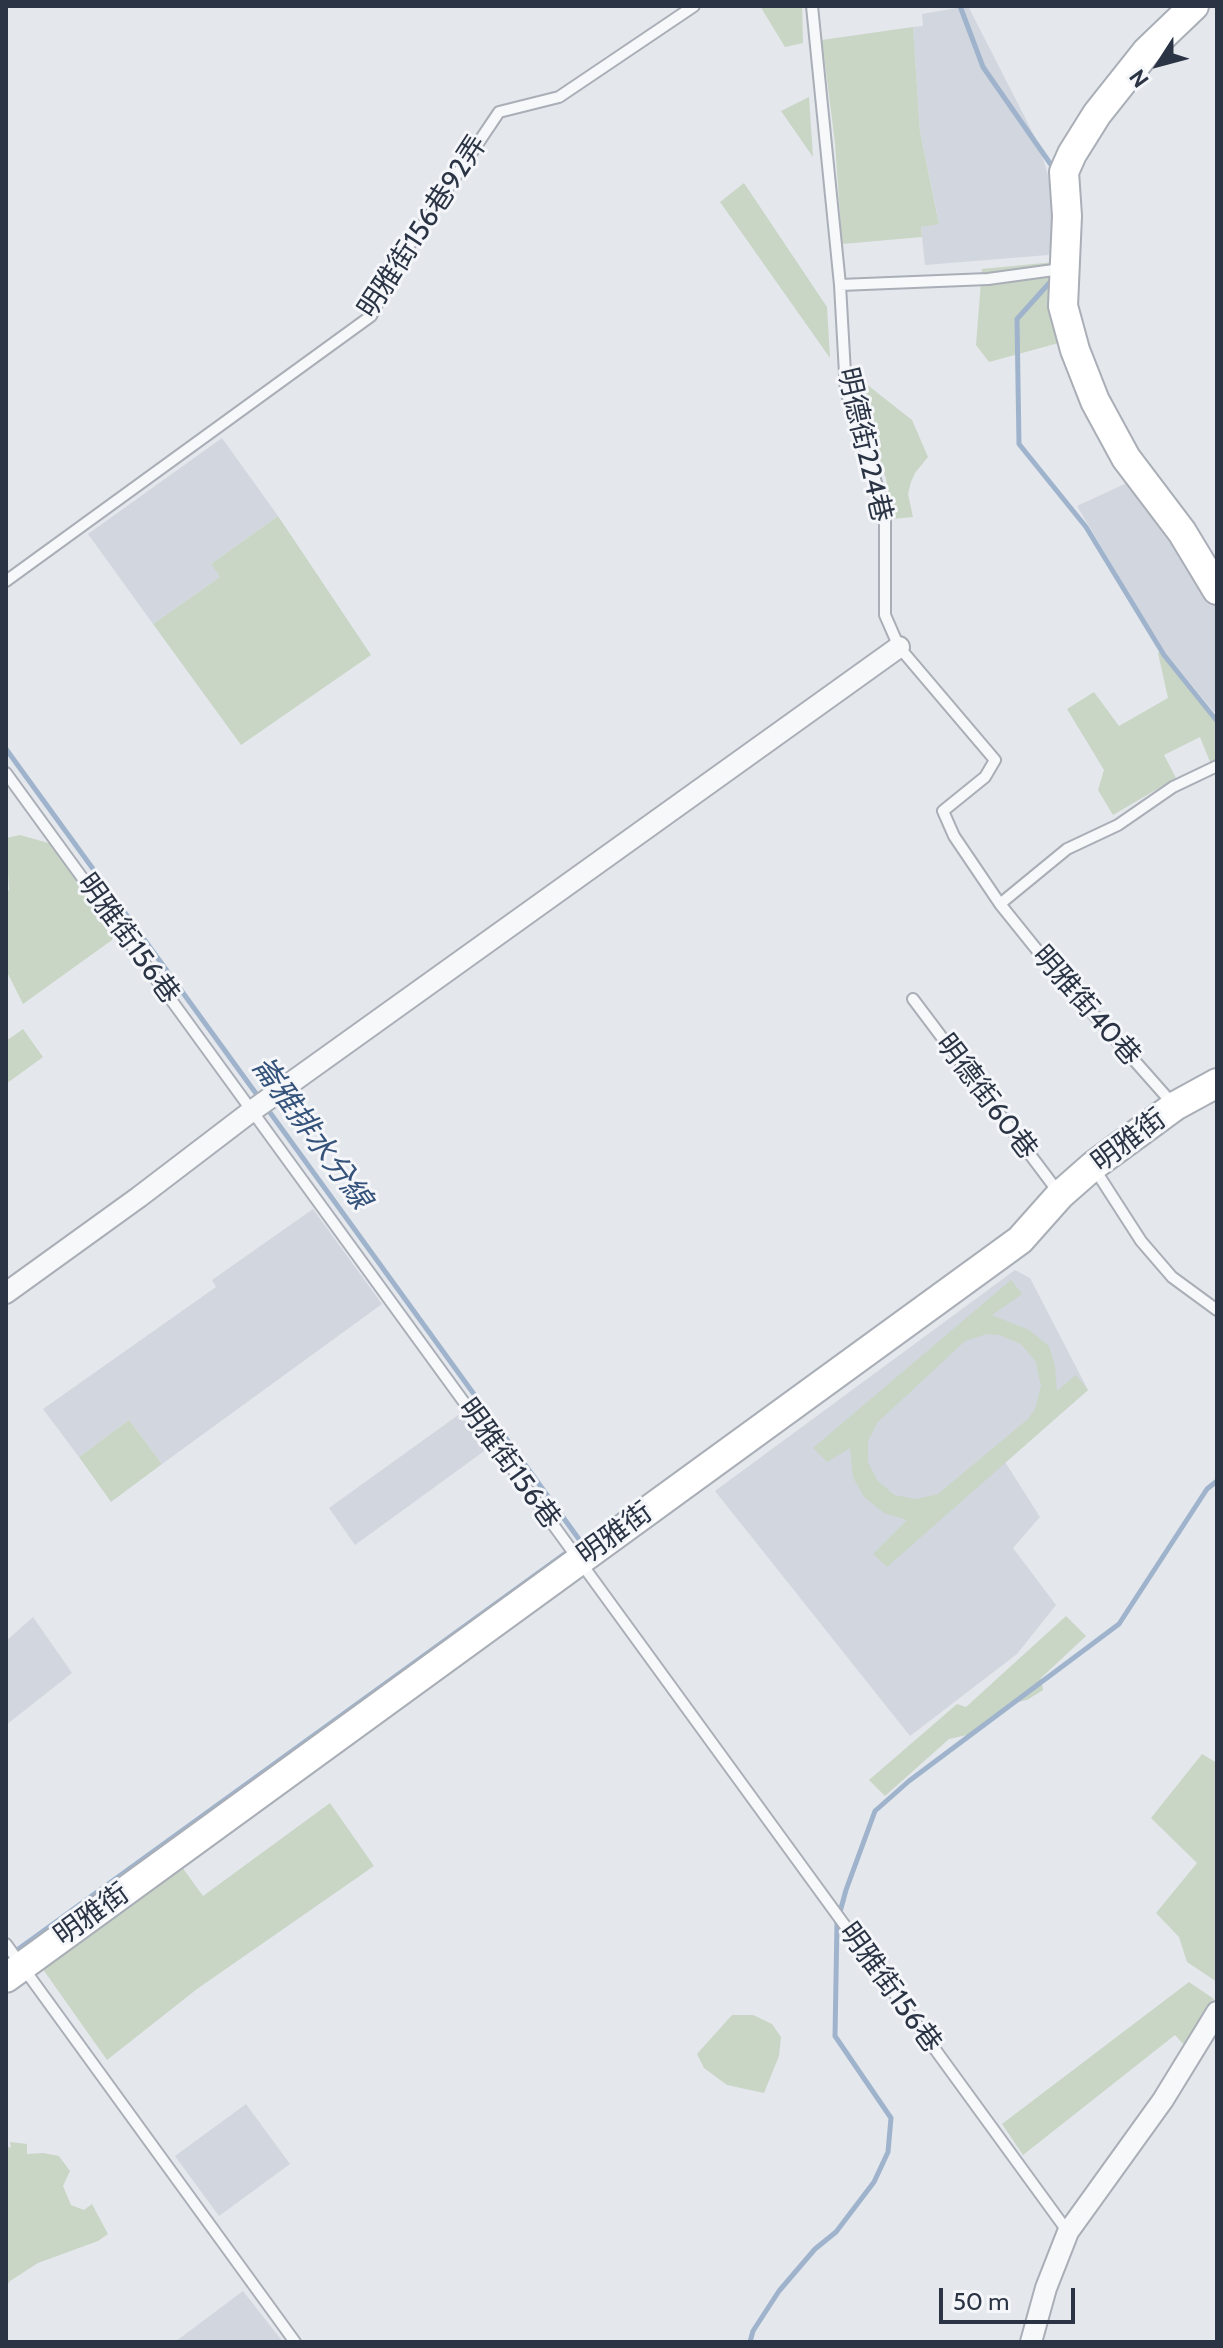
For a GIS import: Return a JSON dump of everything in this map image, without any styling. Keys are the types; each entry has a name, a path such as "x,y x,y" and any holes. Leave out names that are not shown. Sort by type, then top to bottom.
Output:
{"street":[{"path":"1194,6 1147,51 1097,114 1064,172 1067,228 1063,306 1075,350 1095,401 1126,458 1182,532 1217,590"},
{"path":"6,1293 253,1110 899,647"},
{"name":"明雅街","path":"11,1962 578,1560 1020,1240 1060,1195 1093,1166 1175,1106 1217,1083"},
{"path":"1031,2342 1046,2288 1068,2232 1163,2100 1217,2012"}],"lane":[{"name":"明雅街156巷92弄","path":"6,581 371,316 402,256 499,112 559,97 694,6"},
{"name":"明德街224巷","path":"812,6 840,285 846,391 885,510 885,615 899,647 995,760 985,777 943,811 954,836 1000,904"},
{"path":"840,285 988,279 1064,268"},
{"path":"1000,904 1067,849 1118,825 1173,787 1217,766"},
{"name":"明雅街156巷","path":"6,773 1068,2232"},
{"name":"明雅街40巷","path":"1000,904 1051,967 1175,1106"},
{"name":"明德街60巷","path":"913,999 1060,1195"},
{"path":"1093,1166 1141,1241 1172,1277 1217,1310"},
{"path":"11,1962 295,2342"}],"shaded area":[{"path":"968,6 1039,145 1052,189 1055,248 1048,255 925,265 921,227 939,223 920,132 913,27 923,26 922,14"},
{"path":"222,438 278,516 211,564 220,577 153,624 88,534"},
{"path":"1142,476 1217,588 1217,709 1214,712 1163,650 1077,506"},
{"path":"313,1209 382,1304 162,1464 129,1420 79,1457 43,1409 216,1287 212,1280"},
{"path":"1015,1270 1030,1278 1088,1390 1005,1462 1040,1517 1013,1548 1056,1605 1017,1654 910,1736 715,1491"},
{"path":"461,1413 487,1449 355,1545 329,1508"},
{"path":"33,1617 72,1673 6,1725 6,1641"},
{"path":"246,2104 290,2164 219,2216 175,2156"},
{"path":"243,2291 283,2342 175,2342"}],"green space":[{"path":"760,6 802,6 803,43 785,47"},
{"path":"913,27 920,132 939,224 921,227 922,237 842,244 835,143 822,40"},
{"path":"809,97 813,157 781,111"},
{"path":"744,183 827,307 830,358 720,202"},
{"path":"1054,262 1066,341 989,362 976,345 982,269"},
{"path":"856,376 912,420 928,457 915,473 908,494 913,517 892,519 886,478 858,414"},
{"path":"278,516 371,655 241,745 153,624 220,577 211,564"},
{"path":"1163,650 1217,719 1217,759 1210,762 1200,737 1164,755 1176,778 1113,815 1098,790 1104,770 1067,709 1094,692 1119,726 1168,698 1158,653"},
{"path":"20,835 52,844 113,929 112,940 23,1004 6,970 6,891 9,890 6,838"},
{"path":"23,1029 43,1057 6,1084 6,1041"},
{"path":"1011,1280 1022,1294 992,1315 1029,1330 1049,1346 1055,1366 1057,1391 1076,1375 1088,1390 887,1567 873,1554 907,1520 884,1513 864,1497 853,1477 850,1448 827,1462 813,1448","holes":["987,1334 999,1335 1021,1344 1036,1362 1041,1386 1035,1409 1028,1419 938,1494 916,1499 894,1495 877,1480 868,1462 868,1441 877,1423 965,1341"]},
{"path":"129,1420 162,1464 111,1502 79,1457"},
{"path":"1066,1616 1086,1636 1041,1678 1043,1690 1027,1700 1014,1703 976,1733 949,1739 885,1796 869,1780 957,1704 966,1707"},
{"path":"1202,1754 1217,1763 1217,1982 1187,1962 1179,1937 1156,1913 1197,1863 1151,1818"},
{"path":"330,1803 374,1866 197,1989 107,2060 35,1958 174,1856 203,1896"},
{"path":"1189,1982 1214,1999 1184,2045 1175,2035 1023,2155 1002,2124"},
{"path":"732,2015 753,2015 772,2024 781,2037 779,2056 764,2093 727,2085 704,2068 697,2054"},
{"path":"10,2142 27,2144 27,2154 59,2156 70,2171 63,2186 71,2205 84,2210 92,2204 108,2234 98,2241 38,2263 6,2287 6,2146 11,2148"}],"waterway":[{"path":"960,6 983,67 1054,169"},
{"path":"1052,280 1017,319 1019,444 1086,527 1164,655 1217,721"},
{"name":"崙雅排水分線","path":"6,749 260,1099"},
{"path":"6,1958 581,1542 266,1107"},
{"path":"750,2342 753,2331 779,2291 815,2249 836,2232 874,2182 888,2152 891,2118 835,2036 837,1923 875,1811 909,1781 1119,1624 1207,1489 1217,1481"}]}
